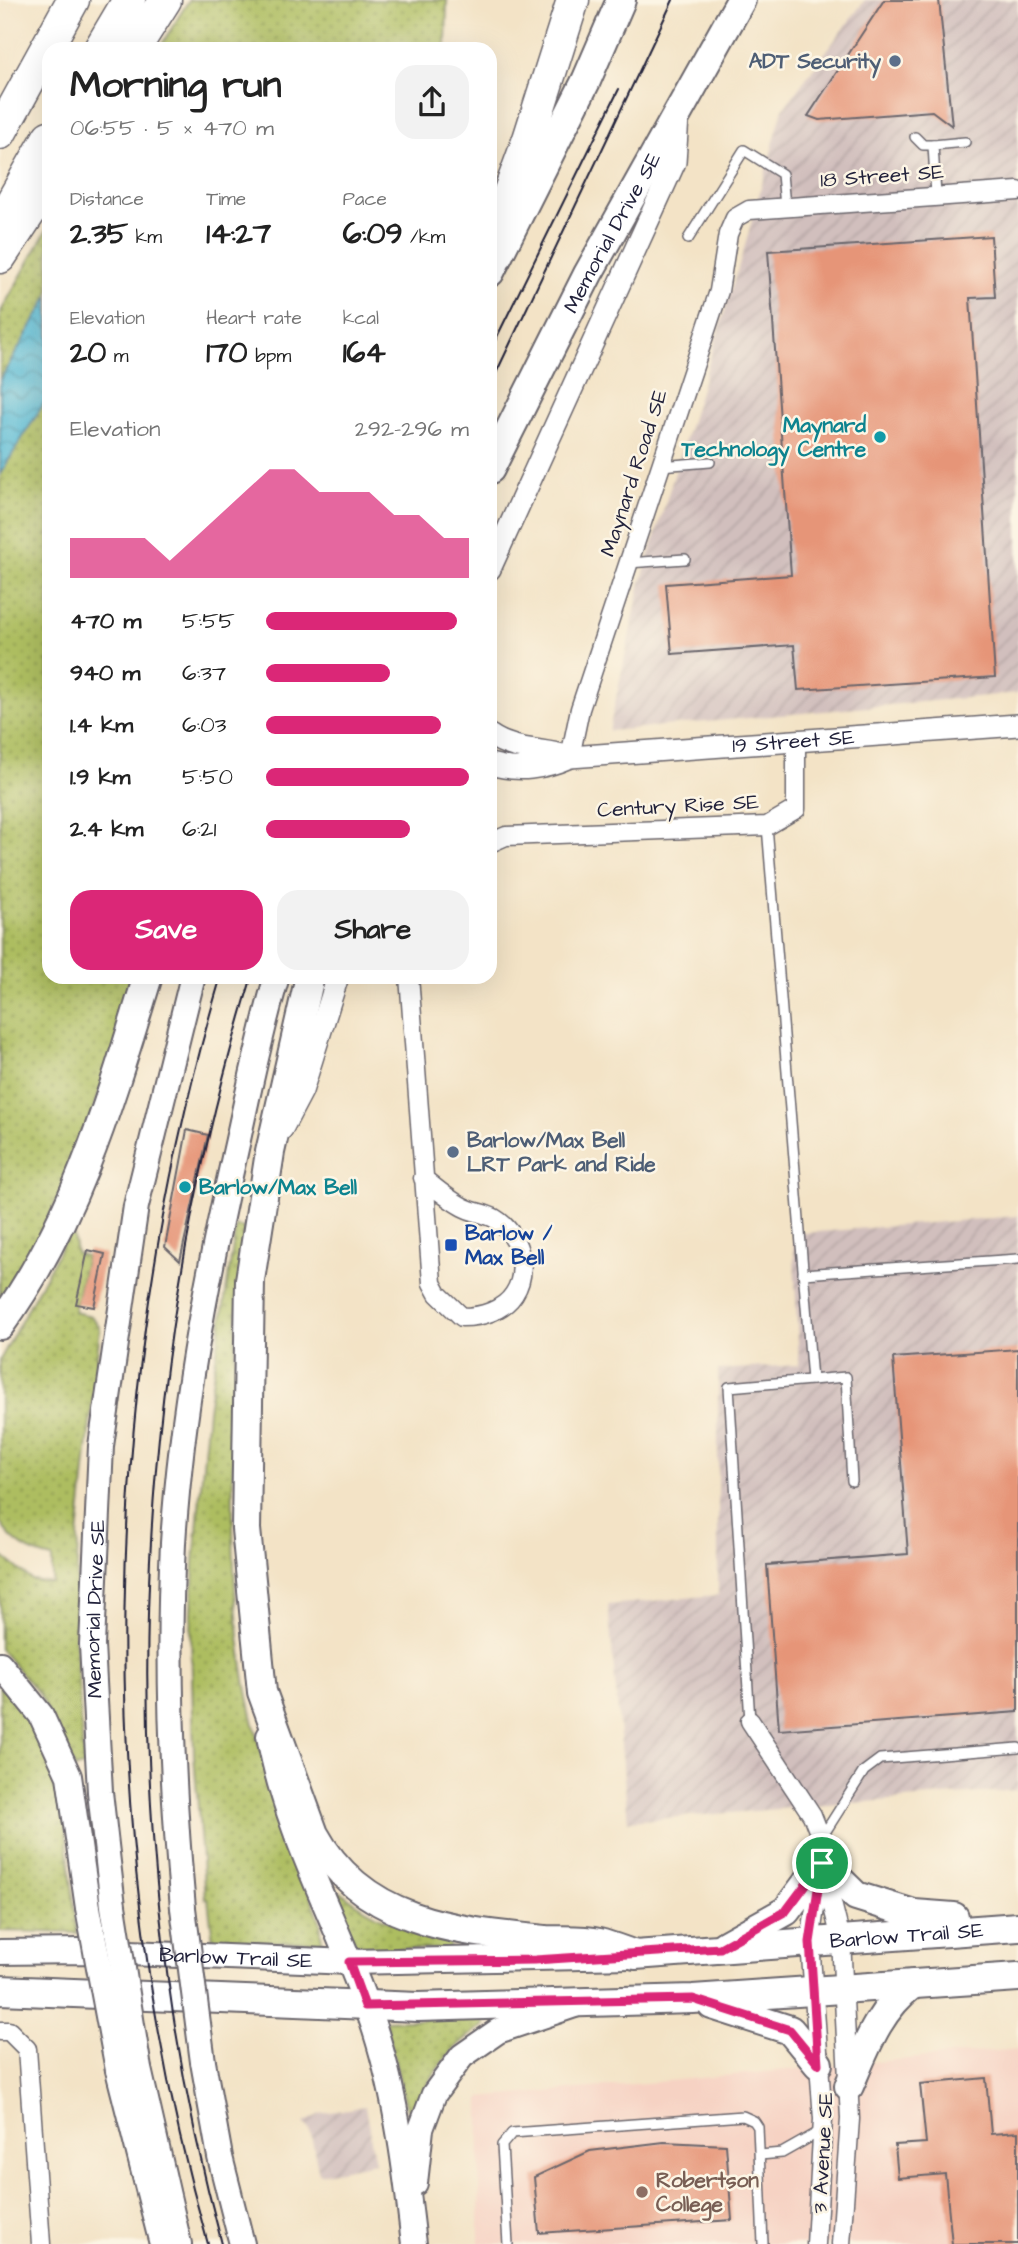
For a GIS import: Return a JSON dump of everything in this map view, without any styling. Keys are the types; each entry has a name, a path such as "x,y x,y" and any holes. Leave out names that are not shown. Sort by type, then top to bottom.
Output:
{"highway":[{"path":"51,42 74,0"},
{"path":"104,42 129,0"},
{"path":"138,42 165,0"},
{"path":"497,227 529,139 573,0"},
{"path":"0,133 42,58"},
{"path":"0,223 42,149"},
{"path":"0,257 42,194"}],"main road":[{"path":"497,258 586,81 621,0"},
{"name":"Memorial Drive SE","path":"497,455 588,274 741,0"},
{"path":"0,1325 25,1291 73,1195 103,1122 146,984"},
{"name":"Memorial Drive SE","path":"179,2244 129,2070 100,1907 100,1792 92,1645 101,1446 135,1206 191,984"},
{"path":"242,2244 220,2157 183,1908 176,1830 170,1642 173,1542 184,1431 213,1252 264,1021 275,984"},
{"path":"308,984 270,1152 250,1280 246,1529 262,1692 279,1781 299,1842 365,2006 393,2100 414,2244"},
{"path":"0,1664 41,1715 69,1776 100,1907"},
{"path":"262,1692 320,1845 341,1874 374,1900 416,1919 490,1933 598,1942 635,1955"},
{"path":"720,1948 786,1911 821,1851 856,1896 890,1908 939,1917 1018,1918"},
{"name":"Barlow Trail SE","path":"4,1951 218,1955 349,1962 635,1955 1018,1927"},
{"name":"Barlow Trail SE","path":"0,1990 86,1991 365,2006 578,2004 1018,1977"},
{"path":"849,2086 882,2015 894,1998 913,1984"},
{"path":"693,1999 790,2030 818,2064"},
{"path":"411,2219 421,2129 434,2094 462,2056 498,2031 578,2004"},
{"path":"129,2070 162,2244"}],"street":[{"path":"497,554 675,162 678,113"},
{"name":"18 Street SE","path":"749,210 1018,191"},
{"name":"Maynard Road SE","path":"570,757 580,709 719,291 728,234 735,218 749,210"},
{"name":"19 Street SE","path":"570,757 1018,725"},
{"path":"497,740 519,748 546,749 570,757"},
{"name":"Century Rise SE","path":"497,840 506,836 767,827 796,809 796,741"},
{"path":"497,765 519,769 546,768 570,757"},
{"path":"270,1152 302,1091 335,984"},
{"path":"410,984 423,1178 432,1283 438,1294 462,1317 477,1317 509,1302 518,1289 521,1252 509,1232 494,1218 465,1208 423,1178"},
{"name":"3 Avenue SE","path":"750,1721 812,1815 841,1939 850,2119 841,2244"},
{"name":"3 Avenue SE","path":"816,2244 823,2130 810,1942 821,1851"},
{"path":"0,2031 9,2031 27,2049 41,2244"}],"lane":[{"path":"915,137 923,145 965,142"},
{"path":"933,145 936,195"},
{"path":"688,239 744,150 782,174 785,206"},
{"path":"660,466 710,462"},
{"path":"628,563 685,559"},
{"path":"767,827 812,1380"},
{"path":"803,1274 1018,1259"},
{"path":"750,1721 730,1387 846,1377 852,1481"},
{"path":"821,1851 864,1771 880,1759 1018,1748"},
{"path":"508,2244 502,2145 512,2133 743,2116 754,2121 758,2127 763,2244"},
{"path":"760,2155 782,2153 823,2130"}],"shaded area":[{"path":"865,0 1018,0 1018,693 609,731 641,582 744,249 783,109"},
{"path":"1018,1216 1018,1790 628,1821 608,1605 718,1595 718,1370 799,1365 793,1234"},
{"path":"1018,2049 1018,2244 479,2244 480,2098"},
{"path":"365,2106 375,2163 319,2174 310,2130 304,2123 320,2114"}],"green space":[{"path":"189,0 447,0 446,42 163,42"},
{"path":"42,238 42,984 134,984 132,999 61,1193 23,1266 0,1300 0,313"},
{"path":"236,1226 244,1228 236,1336 233,1479 233,1548 241,1652 259,1746 320,1921 322,1942 213,1941 208,1899 205,1899 194,1755 191,1634 194,1562 208,1410"},
{"path":"72,1227 76,1253 86,1256 74,1312 91,1316 100,1328 78,1536 75,1636 84,1766 75,1768 40,1695 0,1649 0,1554 32,1580 52,1583 52,1558 22,1546 0,1523 0,1360"},
{"path":"0,1685 24,1715 49,1757 64,1813 77,1933 0,1931"},
{"path":"341,1892 379,1917 420,1932 450,1938 449,1949 358,1949 333,1897"},
{"path":"483,2017 485,2025 453,2050 436,2071 417,2108 407,2110 385,2021"}],"water":[{"path":"42,308 42,406 0,474 0,380"}],"building":[{"name":"ADT Security","path":"884,0 939,0 952,126 932,111 819,120 808,116"},
{"name":"Maynard Technology Centre","path":"991,236 995,297 970,298 995,677 798,690 794,645 672,654 666,584 791,575 768,251"},
{"name":"Barlow/Max Bell","path":"187,1130 208,1135 180,1261 165,1247"},
{"path":"88,1250 105,1254 94,1307 76,1304"},
{"path":"1018,1349 1018,1712 779,1730 767,1565 908,1554 893,1358"},
{"path":"986,2078 991,2134 1018,2132 1018,2244 952,2244 945,2174 898,2178 895,2145 926,2143 920,2084"},
{"path":"664,2142 726,2145 732,2220 539,2233 534,2177 590,2151"}],"tram line":[{"path":"497,371 673,0"},
{"path":"497,337 619,89"},
{"path":"208,2244 170,2088 143,1930 128,1770 124,1609 132,1449 151,1289 181,1131 219,984"},
{"path":"222,2244 186,2088 162,1929 149,1769 148,1608 158,1448 179,1288 210,1131 250,984"}],"place":[{"name":"ADT Security","path":"895,61"},
{"name":"Maynard Technology Centre","path":"880,437"},
{"name":"Barlow/Max Bell LRT Park and Ride","path":"453,1152"},
{"name":"Barlow/Max Bell","path":"185,1187"},
{"name":"Barlow / Max Bell","path":"451,1245"},
{"name":"Robertson College","path":"642,2192"}],"route":[{"path":"822,1863 810,1942 818,2064 790,2030 693,1999 578,2004 365,2006 349,1962 535,1960 720,1948 786,1911 822,1863"}]}
